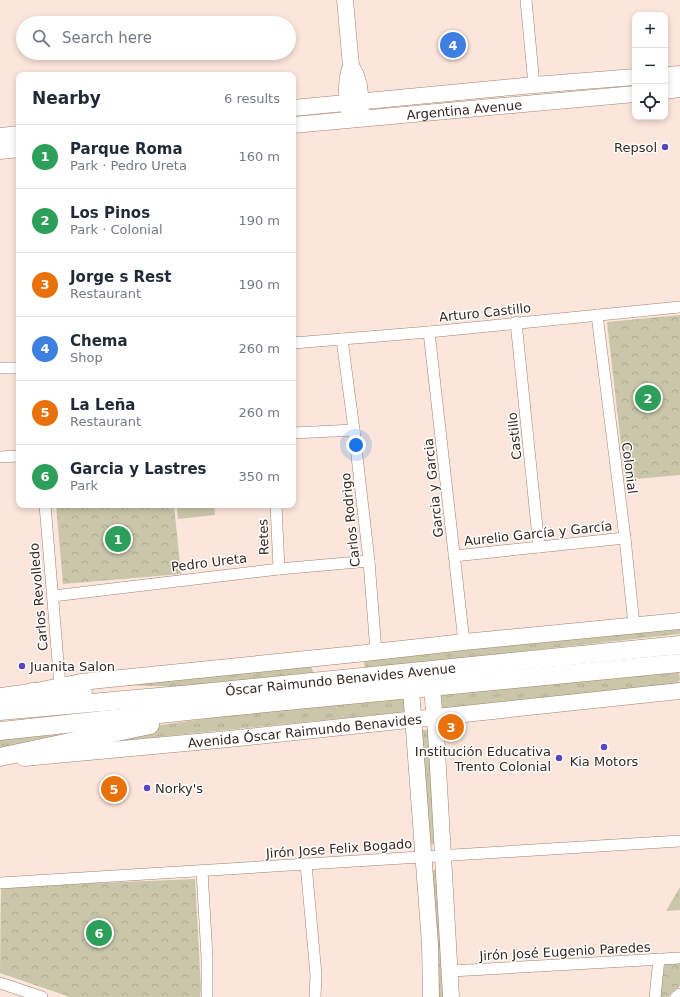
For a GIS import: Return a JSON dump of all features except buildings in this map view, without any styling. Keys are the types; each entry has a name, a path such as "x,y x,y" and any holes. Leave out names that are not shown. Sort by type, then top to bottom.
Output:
{"main road":[{"path":"345,0 351,66 357,75 359,85 354,102 356,120"},
{"path":"668,75 680,74"},
{"name":"Argentina Avenue","path":"296,108 632,77"},
{"path":"668,91 680,90"},
{"name":"Argentina Avenue","path":"296,125 632,94"},
{"path":"0,136 16,134"},
{"path":"0,151 16,149"},
{"name":"Óscar Raimundo Benavides Avenue","path":"31,692 81,682 680,621"},
{"name":"Óscar Raimundo Benavides Avenue","path":"0,711 192,694 680,645"},
{"path":"0,757 162,722 216,708 680,663"},
{"path":"432,688 451,972 451,997"},
{"path":"411,690 430,944 431,997"},
{"name":"Avenida Óscar Raimundo Benavides","path":"0,760 130,749 680,691"},
{"path":"0,696 31,692 192,694"},
{"name":"Óscar Raimundo Benavides Avenue","path":"0,731 216,708"}],"street":[{"path":"526,0 534,85"},
{"name":"Arturo Castillo","path":"296,343 429,332 516,322 680,307"},
{"name":"Colonial","path":"597,315 625,538 634,625"},
{"name":"Castillo","path":"516,322 539,547"},
{"name":"Garcia y Garcia","path":"429,332 464,642"},
{"name":"Carlos Rodrigo","path":"342,339 369,561 376,652"},
{"path":"0,368 16,368"},
{"path":"296,433 354,430"},
{"path":"0,457 16,456"},
{"name":"Carlos Revolledo","path":"45,508 60,686"},
{"name":"Retes","path":"276,508 279,569"},
{"name":"Aurelio García y García","path":"454,556 625,538"},
{"name":"Pedro Ureta","path":"53,596 279,569 369,561"},
{"name":"Jirón Jose Felix Bogado","path":"0,883 680,841"},
{"path":"306,864 316,975 315,997"},
{"path":"202,871 207,956 207,997"},
{"name":"Jirón José Eugenio Paredes","path":"451,972 680,958"},
{"path":"655,997 659,959"},
{"path":"0,983 42,997"},
{"path":"676,997 680,994"}],"green space":[{"path":"680,315 680,475 625,480 607,322"},
{"path":"56,508 174,508 181,574 63,584"},
{"path":"177,508 214,508 215,515 178,519"},
{"path":"680,626 680,634 365,669 364,658"},
{"path":"310,663 314,675 204,687 105,685"},
{"path":"679,672 680,680 676,685 443,710 440,694"},
{"path":"405,698 405,712 68,746 148,727 290,706"},
{"path":"420,730 428,730 435,844 428,845"},
{"path":"83,732 0,748 0,740"},
{"path":"432,870 438,870 445,997 435,997"},
{"path":"195,879 201,989 200,997 70,997 0,973 1,887"},
{"path":"680,887 680,910 666,911"},
{"path":"680,963 680,986 668,997 659,997 665,964"}],"place":[{"name":"Chema","path":"453,45"},
{"name":"Repsol","path":"665,147"},
{"name":"Los Pinos","path":"648,398"},
{"name":"Parque Roma","path":"118,539"},
{"name":"Juanita Salon","path":"22,666"},
{"name":"Jorge s Rest","path":"451,727"},
{"name":"Kia Motors","path":"604,747"},
{"name":"Institución Educativa Trento Colonial","path":"559,758"},
{"name":"Norky's","path":"147,788"},
{"name":"La Leña","path":"114,789"},
{"name":"Garcia y Lastres","path":"99,933"}]}
